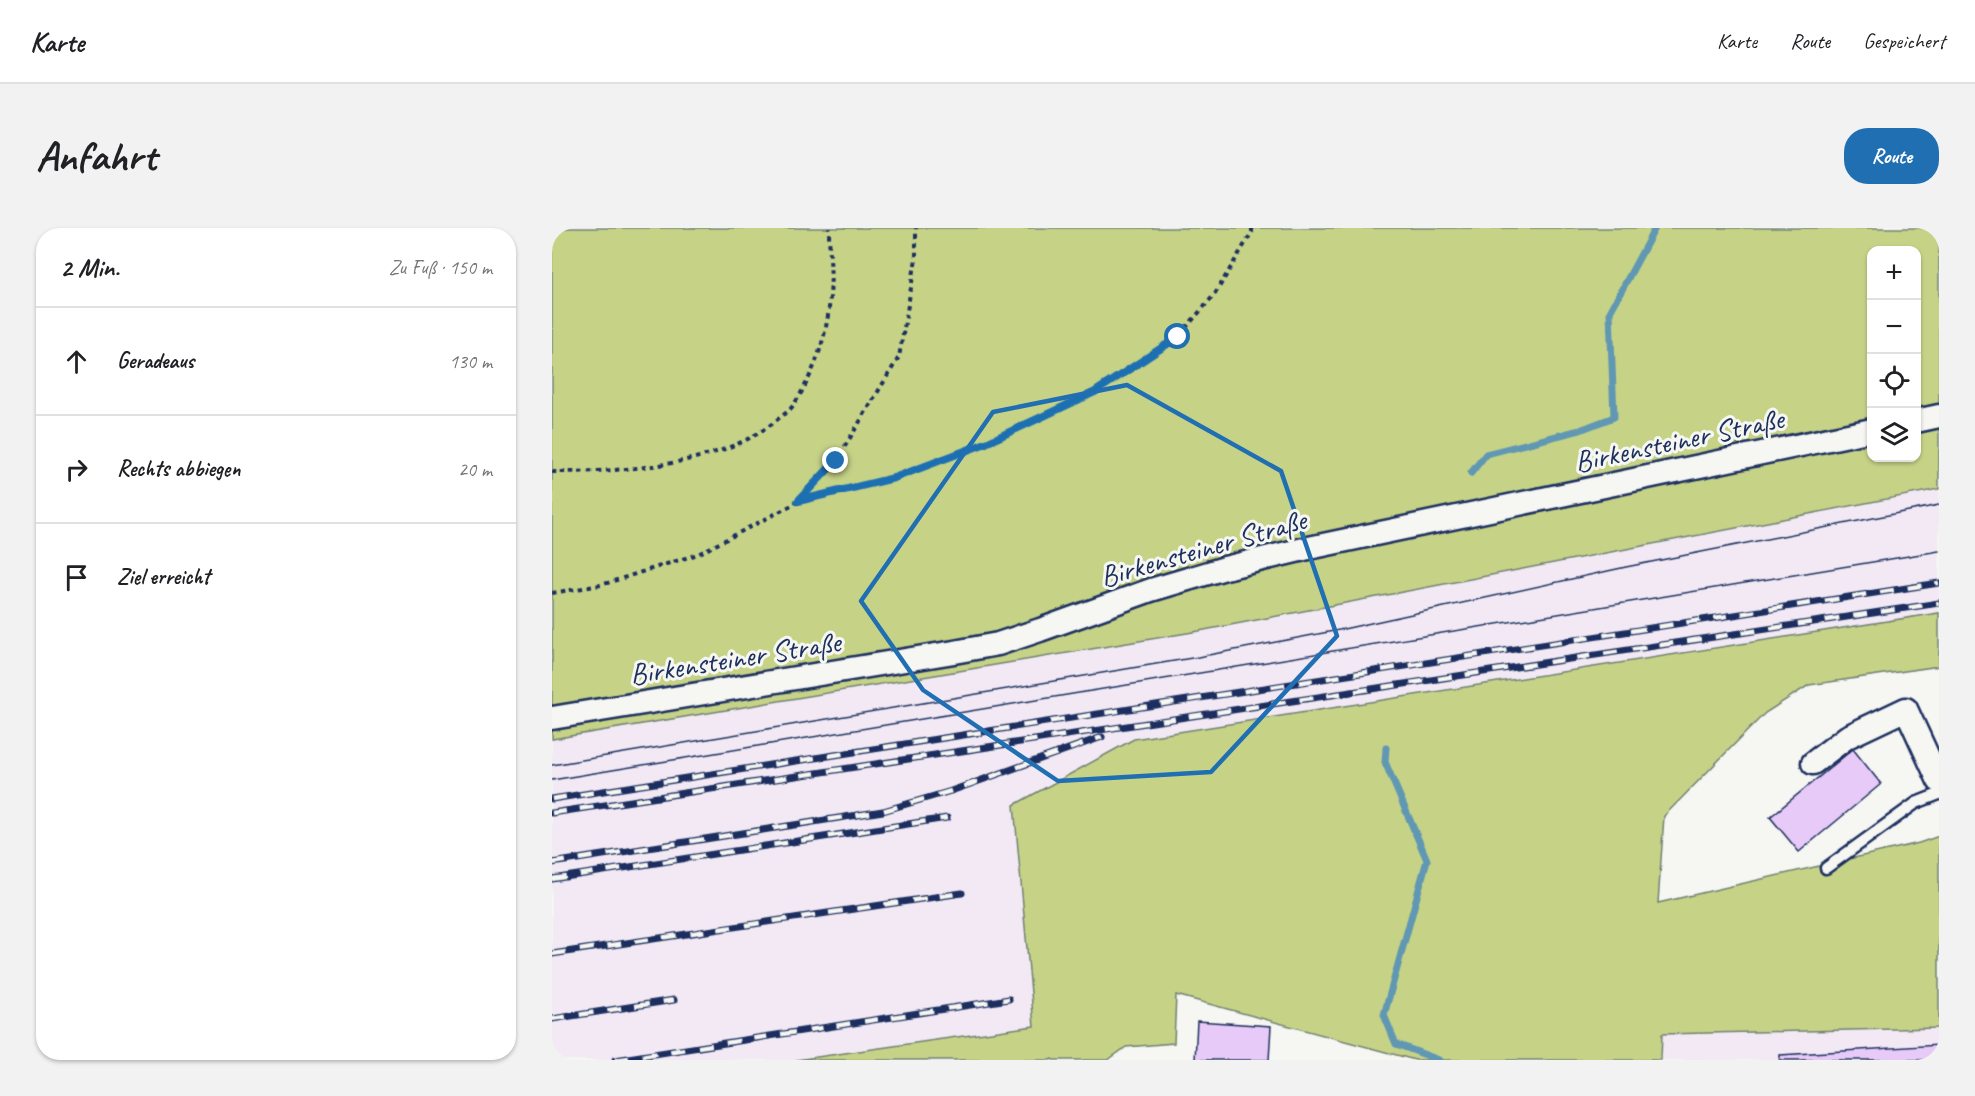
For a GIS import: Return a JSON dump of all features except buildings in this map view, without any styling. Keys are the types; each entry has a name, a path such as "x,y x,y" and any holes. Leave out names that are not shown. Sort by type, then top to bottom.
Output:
{"street":[{"path":"1921,420 1939,416"},
{"name":"Birkensteiner Straße","path":"552,718 998,644 1151,590 1270,557 1867,431"},
{"path":"1813,763 1847,737 1906,709 1939,781"}],"lane":[{"path":"1826,868 1916,803 1939,794"}],"path":[{"path":"552,472 599,472 666,464 716,452 763,432 791,408 810,374 823,339 830,296 829,228"},
{"path":"798,501 836,461 898,357 916,259 916,228"},
{"path":"552,593 601,585 698,554 798,501 894,478 986,443 1095,392 1178,337 1215,294 1252,232 1252,228"}],"highlighted area":[{"path":"1127,385 1281,471 1337,636 1211,772 1058,781 923,690 861,601 993,412"}],"shaded area":[{"path":"1939,489 1939,613 1134,739 1014,805 1034,1026 796,1060 552,1060 552,739 1199,631"},
{"path":"1939,1028 1939,1060 1661,1060 1662,1034"}],"green space":[{"path":"552,228 1939,228 1939,489 1199,631 552,739"},
{"path":"1939,613 1939,666 1809,685 1765,713 1664,816 1658,903 1919,843 1939,836 1939,1028 1662,1034 1661,1060 1415,1060 1176,995 1174,1043 1126,1047 1108,1060 796,1060 1034,1026 1014,805 1134,739"}],"waterway":[{"path":"1471,473 1486,454 1580,430 1614,417 1610,312 1655,228"},
{"path":"1386,748 1385,762 1427,860 1384,1015 1396,1044 1439,1060"}],"tram line":[{"path":"552,765 1198,657 1339,630 1626,567 1939,505"},
{"path":"552,780 1939,551"}],"railway":[{"path":"552,799 1939,583"},
{"path":"552,813 1939,603"},
{"path":"552,863 883,811 951,791 1102,737"},
{"path":"552,879 947,818"},
{"path":"552,954 962,893"},
{"path":"615,1060 1009,999"},
{"path":"552,1019 674,1000"}],"route":[{"path":"836,461 798,501 894,478 986,443 1095,392 1178,337"}]}
